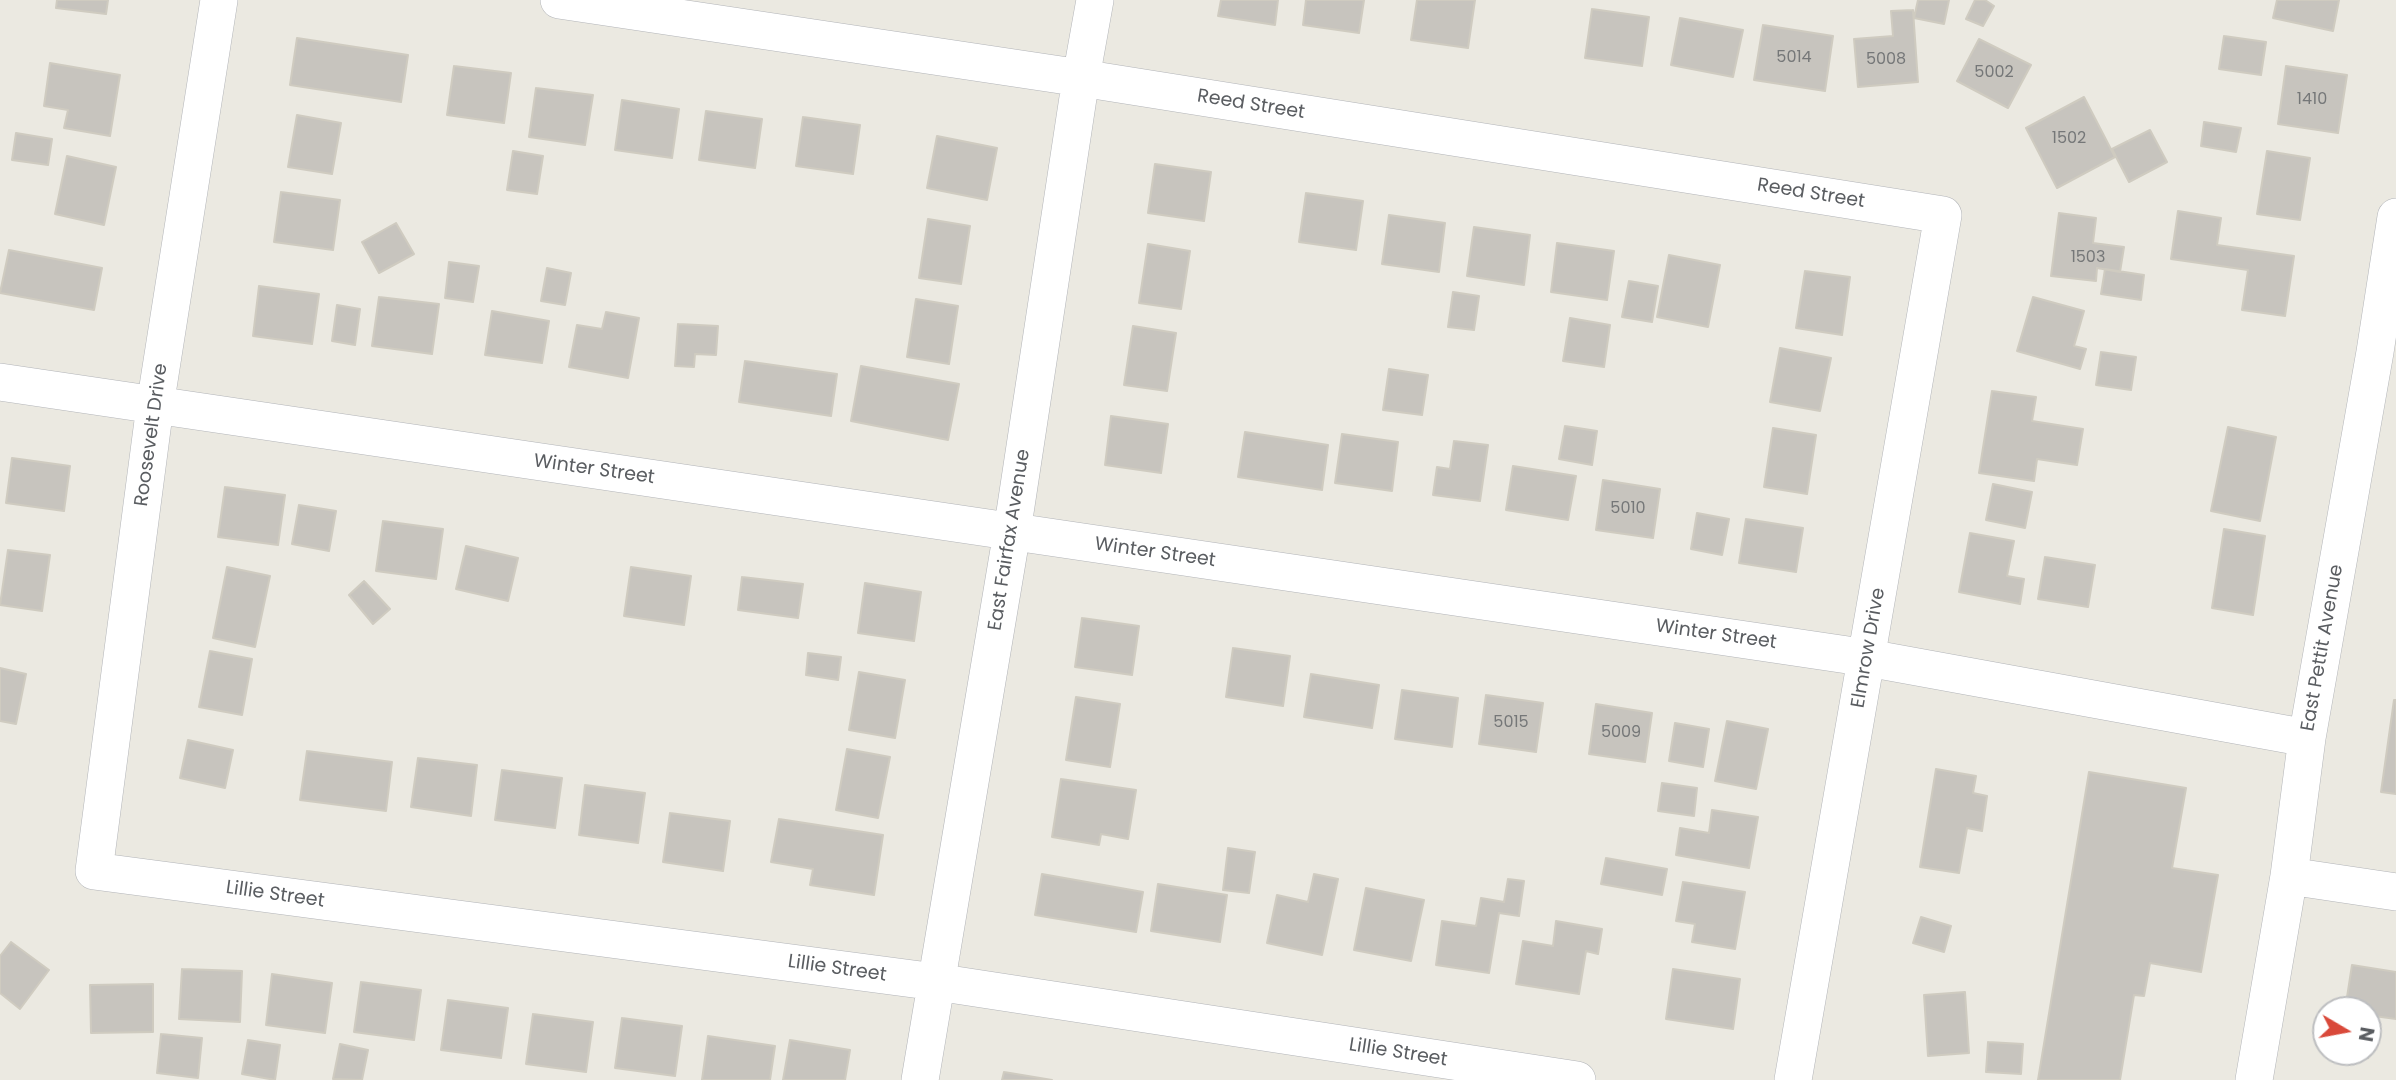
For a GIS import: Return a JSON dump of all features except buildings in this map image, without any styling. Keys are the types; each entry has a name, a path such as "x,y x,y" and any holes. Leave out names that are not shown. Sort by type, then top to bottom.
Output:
{"street":[{"name":"Roosevelt Drive","path":"94,871 155,406 219,0"},
{"name":"Reed Street","path":"559,0 1082,78 1943,215"},
{"name":"East Fairfax Avenue","path":"920,1080 1012,532 1096,0"},
{"name":"Elmrow Drive","path":"1793,1080 1943,215"},
{"name":"East Pettit Avenue","path":"2254,1080 2289,876 2307,738 2385,353 2396,217"},
{"name":"Winter Street","path":"0,382 1868,658 2307,738"},
{"name":"Lillie Street","path":"94,871 936,982 1577,1080"},
{"path":"2289,876 2396,892"}]}
